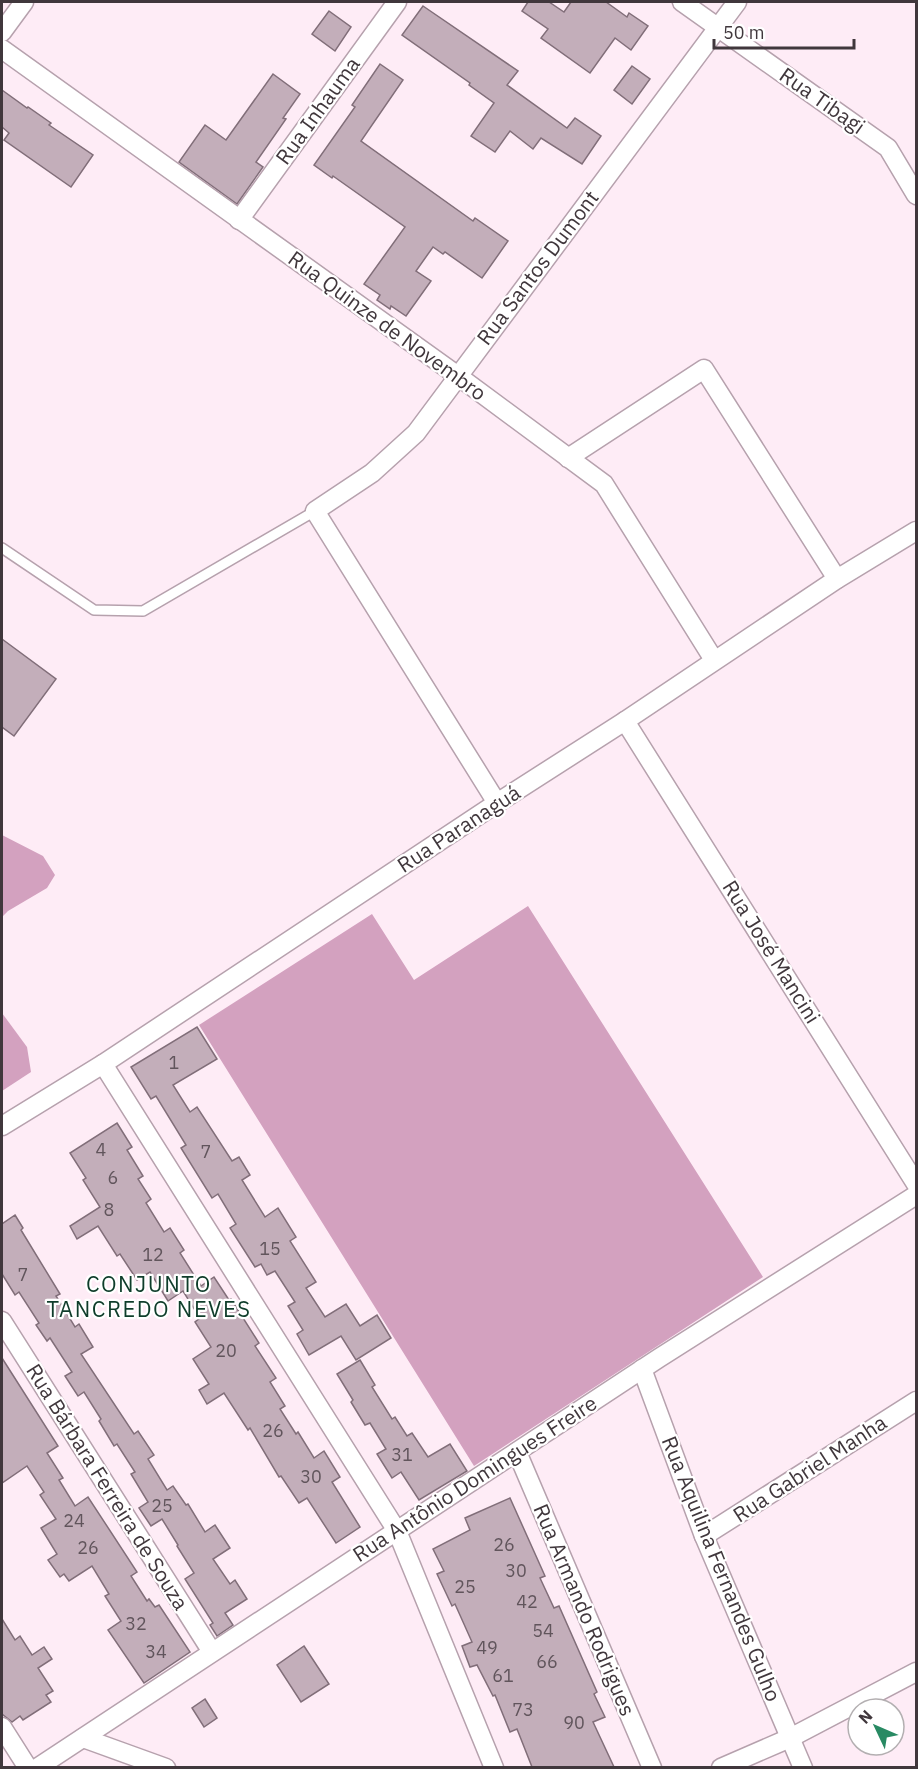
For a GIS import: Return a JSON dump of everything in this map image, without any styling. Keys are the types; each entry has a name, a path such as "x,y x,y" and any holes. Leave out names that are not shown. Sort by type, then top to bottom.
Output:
{"street":[{"path":"2,32 24,2"},
{"name":"Rua Inhauma","path":"239,220 397,2"},
{"name":"Rua Tibagi","path":"682,2 888,148 916,195"},
{"name":"Rua Santos Dumont","path":"315,511 372,473 416,434 738,2"},
{"name":"Rua Quinze de Novembro","path":"2,49 458,376 604,484 714,660"},
{"path":"568,458 704,369 837,579"},
{"path":"315,511 497,803"},
{"name":"Rua Paranaguá","path":"2,1126 103,1064 837,579 914,539"},
{"name":"Rua José Mancini","path":"625,721 916,1184"},
{"path":"103,1064 396,1531 494,1767"},
{"name":"Rua Antônio Domingues Freire","path":"37,1767 642,1369 916,1195"},
{"name":"Rua Bárbara Ferreira de Souza","path":"2,1321 212,1652"},
{"name":"Rua Aquilina Fernandes Gulho","path":"642,1369 704,1536 803,1767"},
{"name":"Rua Gabriel Manha","path":"704,1536 916,1401"},
{"name":"Rua Armando Rodrigues","path":"517,1452 652,1767"},
{"path":"722,1767 790,1738 916,1672"},
{"path":"2,1727 28,1767"},
{"path":"83,1738 166,1767"}],"lane":[{"path":"2,548 94,610 144,611 315,511"}],"shaded area":[{"path":"2,835 43,856 55,875 47,888 2,917"},
{"path":"528,906 763,1277 474,1466 199,1025 372,914 414,980"},
{"path":"2,1013 27,1047 31,1072 2,1091"}],"building":[{"path":"528,2 549,2 564,12 571,2 606,2 627,17 629,13 648,26 631,50 615,38 590,73 541,38 548,29 522,11"},
{"path":"423,6 518,71 507,85 567,128 575,118 601,136 582,164 541,138 533,149 510,131 495,152 471,136 494,103 469,85 470,83 402,35"},
{"path":"329,11 351,27 335,51 312,34"},
{"path":"380,64 403,80 361,141 473,221 475,218 508,241 482,278 445,252 443,254 433,247 416,271 431,281 406,316 377,300 380,295 364,284 405,227 314,165 355,107 352,105"},
{"path":"632,66 650,79 632,104 614,90"},
{"path":"273,74 300,94 283,118 286,119 256,162 263,167 237,204 179,162 205,125 226,140"},
{"path":"2,90 93,155 71,187 4,140 9,133 2,127"},
{"path":"2,639 56,679 14,736 2,727"},
{"path":"197,1027 217,1059 173,1085 190,1112 197,1107 232,1161 239,1157 250,1175 242,1180 265,1217 278,1208 296,1237 290,1241 316,1282 306,1288 325,1317 346,1304 360,1326 377,1315 391,1338 356,1360 341,1336 309,1355 297,1334 303,1330 288,1306 295,1302 275,1271 267,1275 261,1264 255,1267 230,1228 236,1224 218,1194 212,1198 181,1148 186,1145 156,1096 151,1099 131,1067"},
{"path":"117,1123 132,1147 127,1150 143,1176 138,1179 151,1199 146,1203 164,1232 170,1228 184,1250 180,1253 201,1286 214,1277 229,1300 231,1299 259,1343 255,1346 276,1378 270,1382 285,1406 280,1409 314,1458 324,1451 340,1477 332,1482 360,1527 336,1543 307,1498 299,1503 281,1476 279,1477 250,1428 248,1430 224,1393 207,1404 199,1390 209,1384 193,1359 211,1347 195,1322 200,1318 183,1291 168,1301 150,1272 137,1280 120,1254 117,1256 98,1226 77,1239 70,1226 100,1207 83,1180 86,1178 70,1153"},
{"path":"15,1215 23,1228 21,1230 60,1294 56,1296 75,1327 79,1324 93,1347 81,1354 134,1434 138,1431 154,1455 148,1459 167,1490 173,1486 186,1505 188,1504 205,1532 215,1525 230,1548 213,1559 230,1584 235,1580 247,1599 225,1613 233,1625 217,1636 210,1625 213,1623 185,1579 194,1573 178,1545 162,1519 151,1526 139,1508 148,1502 131,1474 135,1472 117,1444 114,1446 84,1392 78,1396 65,1376 72,1372 50,1338 47,1341 36,1325 39,1323 19,1292 15,1295 2,1274 2,1224"},
{"path":"2,1358 58,1446 47,1453 63,1478 59,1480 75,1506 88,1497 137,1572 131,1576 147,1601 149,1599 155,1607 159,1605 190,1652 144,1683 108,1630 121,1621 105,1596 109,1594 92,1566 69,1581 64,1574 60,1577 48,1560 57,1554 41,1528 56,1519 40,1495 44,1492 27,1466 2,1483"},
{"path":"360,1360 375,1385 372,1387 392,1419 395,1417 407,1436 412,1433 428,1457 450,1444 467,1471 419,1500 401,1472 392,1478 377,1454 386,1449 370,1423 365,1425 337,1374"},
{"path":"510,1498 545,1576 540,1578 554,1608 559,1606 597,1692 594,1694 605,1717 593,1722 614,1767 532,1767 517,1729 510,1732 495,1695 493,1696 477,1665 470,1667 462,1646 472,1642 455,1604 452,1606 437,1574 444,1571 433,1549 470,1530 465,1518"},
{"path":"2,1619 15,1640 20,1636 32,1655 44,1647 52,1659 38,1668 53,1691 46,1695 51,1702 23,1720 20,1716 12,1722 2,1714"},
{"path":"304,1646 329,1684 301,1702 277,1665"},
{"path":"205,1699 217,1718 204,1727 192,1708"}],"district":[{"name":"CONJUNTO TANCREDO NEVES","path":"149,1296"}]}
